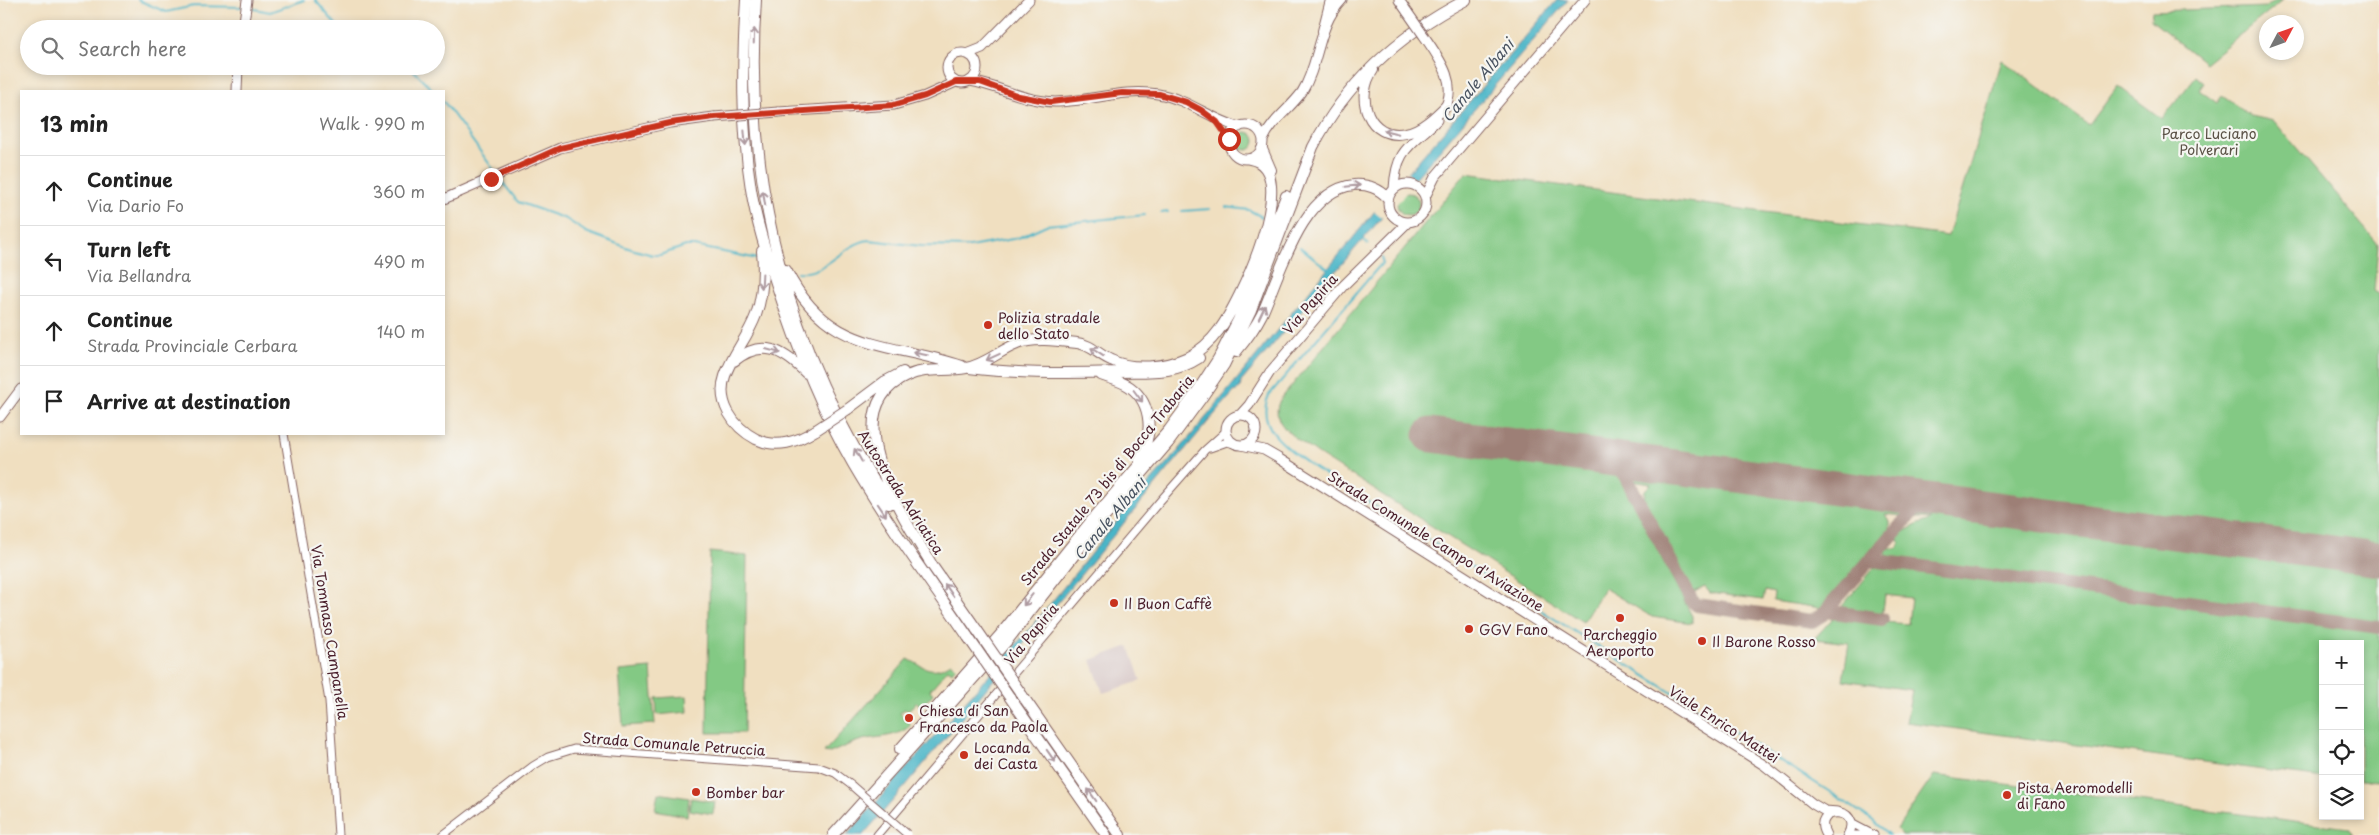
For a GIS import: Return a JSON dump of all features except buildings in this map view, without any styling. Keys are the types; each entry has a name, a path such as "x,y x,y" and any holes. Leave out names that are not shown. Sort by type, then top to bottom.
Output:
{"highway":[{"name":"Autostrada Adriatica","path":"746,0 742,64 743,116 750,183 760,232 809,375 834,431 864,482 968,637 1106,835"},
{"name":"Autostrada Adriatica","path":"756,0 753,74 755,121 764,200 774,245 803,337 841,423 879,488 1120,835"},
{"path":"1322,31 1331,0"},
{"name":"Strada Statale 73 bis di Bocca Trabaria","path":"825,835 1000,635 1091,521 1177,420 1218,359 1249,294 1301,158 1328,109 1350,80 1382,47 1418,20 1452,0"},
{"name":"Strada Statale 73 bis di Bocca Trabaria","path":"833,835 1008,641 1097,526 1175,434 1224,365 1256,298 1299,182 1329,118 1354,86 1387,51 1430,20 1466,0"},
{"path":"1387,51 1369,75 1364,91 1367,112 1376,126 1392,133 1407,133 1426,123 1447,105"},
{"path":"760,232 763,264 761,297 754,321 724,377 723,394 729,414 742,430 759,440 778,444 797,441 816,430 884,382 904,371 927,367 967,368 1020,373 1096,374 1157,372 1175,370 1201,357 1219,339 1237,306 1262,247 1273,213 1276,195 1275,183 1262,144"},
{"path":"932,565 892,497 884,479 875,443 875,417 887,391 904,377 924,371 967,368 1027,341 1082,344 1112,361 1132,366 1170,363 1198,351 1213,338 1226,321 1249,270 1269,218 1272,198 1271,180 1262,165 1250,159"},
{"path":"1224,365 1257,322 1298,231 1320,202 1336,191 1357,185 1374,188 1388,198"},
{"path":"774,245 803,300 816,314 838,330 870,344 925,355 967,368"},
{"path":"733,361 755,350 773,350 789,357 809,375"},
{"path":"1091,521 1140,456 1145,446 1149,427 1144,405 1134,390 1122,383 1096,374"}],"main road":[{"path":"937,89 948,72 948,63 954,55 967,54 982,48 1029,0"},
{"path":"1209,115 1225,131 1229,139 1230,148 1235,155 1250,159 1255,157 1278,117 1294,102 1305,85 1322,31 1342,0"},
{"path":"1399,0 1446,72 1449,88 1447,105 1437,120 1408,146 1396,167 1394,189 1388,198 1389,210 1393,216 1401,221 1408,222"},
{"name":"Via Papiria","path":"1240,415 1249,405 1270,372 1343,286 1408,222 1422,214 1425,208 1424,197 1434,177 1585,0"},
{"path":"244,20 247,1"},
{"path":"445,199 560,148 670,123 714,117 894,105 925,96 956,82 964,83 970,81 975,76 976,65 982,48"},
{"path":"967,54 992,85"},
{"path":"948,72 956,82"},
{"path":"237,90 238,75"},
{"path":"970,81 992,85 1019,96 1051,102 1122,93 1154,93 1186,102 1209,115 1239,127 1260,125 1278,117"},
{"path":"1250,126 1259,131 1262,144"},
{"path":"1229,139 1231,134 1239,127"},
{"path":"1396,167 1404,184"},
{"name":"Via Papiria","path":"1414,186 1423,184 1434,177"},
{"path":"1394,189 1404,184 1414,186 1424,197"},
{"path":"1391,239 1394,226 1393,216"},
{"path":"0,417 20,390"},
{"name":"Via Papiria","path":"1251,419 1257,391"},
{"path":"1256,428 1252,440 1238,444 1230,440 1225,432 1229,420 1240,415 1251,419 1256,428 1256,439 1264,450"},
{"name":"Strada Comunale Campo d'Aviazione","path":"1238,444 1264,450 1618,672"},
{"name":"Viale Enrico Mattei","path":"1618,672 1764,765 1813,804 1826,811 1838,812 1849,819"},
{"name":"Viale Enrico Mattei","path":"1813,804 1823,822 1826,835"},
{"path":"1823,822 1828,815 1838,812"},
{"path":"1848,835 1851,829 1849,819"}],"street":[{"name":"Via Papiria","path":"877,835 1205,450 1225,432"},
{"name":"Via Tommaso Campanella","path":"284,435 328,701 338,835"},
{"path":"1205,450 1226,442 1238,444"},
{"name":"Strada Comunale Petruccia","path":"443,835 533,766 548,757 574,749 819,768 835,773 851,785 908,835"},
{"path":"1849,819 1853,824 1874,835"},
{"path":"1854,835 1867,835"}],"shaded area":[{"path":"1129,646 1141,681 1103,693 1091,660"}],"green space":[{"path":"2275,0 2283,0 2264,15 2259,15 2259,19 2205,63 2151,20 2152,11 2266,7"},
{"name":"Parco Luciano Polverari","path":"2002,60 2089,125 2118,86 2162,119 2196,76 2204,83 2199,90 2217,103 2222,96 2251,116 2274,121 2378,244 2374,291 2379,294 2379,781 2364,780 2364,640 2319,640 2319,777 1906,722 1912,690 1843,680 1849,643 1814,639 1833,618 1908,624 1911,598 1885,595 1882,619 1837,612 1887,553 1885,553 1889,548 1897,548 1900,543 1897,538 1901,534 1931,519 1885,514 1889,521 1889,529 1820,608 1773,601 1774,593 1765,591 1763,600 1710,593 1705,587 1694,592 1644,500 1645,490 1651,484 1620,479 1692,616 1692,623 1652,617 1604,588 1583,622 1318,454 1288,432 1278,417 1277,409 1280,400 1466,173 1948,236"},
{"path":"1246,132 1252,135 1255,141 1252,147 1246,150 1240,147 1237,141 1240,135"},
{"path":"1408,193 1416,196 1419,204 1416,212 1408,215 1400,212 1397,204 1400,196"},
{"path":"710,552 747,556 744,733 707,733"},
{"path":"908,659 929,669 939,669 951,663 956,667 952,672 948,669 930,690 933,694 921,707 917,702 907,711 905,709 900,713 911,725 906,729 891,735 858,741 830,753 824,752"},
{"path":"651,668 655,724 623,726 619,671"},
{"path":"687,696 688,712 657,715 656,698"},
{"name":"Pista Aeromodelli di Fano","path":"1934,775 2349,828 2353,835 1902,835 1897,829"},
{"path":"658,793 689,798 687,816 655,810"},
{"path":"691,798 715,802 713,814 689,810"}],"water":[{"path":"1557,0 1568,0 1241,382 1240,389 1234,392 1207,423 908,783 863,835 847,835 1034,624 1139,494 1175,455 1375,211"}],"pier":[{"path":"1406,172 1416,181 1384,219 1373,210"}],"waterway":[{"path":"138,0 166,12 194,6 242,7"},
{"path":"249,8 270,12 304,0"},
{"path":"315,0 332,20"},
{"path":"418,75 433,90"},
{"path":"445,103 496,173"},
{"path":"500,179 518,202 566,219 586,232 631,249 660,255 686,246 694,246 758,259"},
{"path":"1226,207 1249,210 1262,217"},
{"path":"1182,211 1210,209"},
{"path":"1161,213 1168,212"},
{"path":"797,272 817,269 850,247 869,240 921,246 970,247 1018,238 1046,225 1145,215"},
{"path":"1363,240 1368,244"},
{"path":"1300,247 1329,270"},
{"path":"1382,258 1382,263 1269,395 1265,407 1266,419 1278,438 1316,469 1830,792 1872,820 1889,835"}],"taxiway":[{"path":"1616,459 1692,601 1697,605 1812,621 1823,614 1924,499"},
{"path":"1870,560 2379,627"},
{"path":"1826,611 1882,619"}],"runway":[{"path":"1431,435 2379,559"}],"place":[{"name":"Polizia stradale dello Stato","path":"988,325"},
{"name":"Il Buon Caffè","path":"1114,603"},
{"name":"Parcheggio Aeroporto","path":"1620,618"},
{"name":"GGV Fano","path":"1469,629"},
{"name":"Il Barone Rosso","path":"1702,641"},
{"name":"Chiesa di San Francesco da Paola","path":"909,718"},
{"name":"Locanda dei Casta","path":"964,755"},
{"name":"Bomber bar","path":"696,792"},
{"name":"Pista Aeromodelli di Fano","path":"2007,795"}],"route":[{"path":"491,179 560,148 670,123 714,117 894,105 925,96 948,84 970,81 992,85 1006,92 1029,99 1051,102 1063,102 1122,93 1146,92 1159,94 1186,102 1209,115 1226,132 1229,139"}],"water label":[{"name":"Canale Albani","path":"1477,80"},
{"name":"Canale Albani","path":"1109,518"}]}
